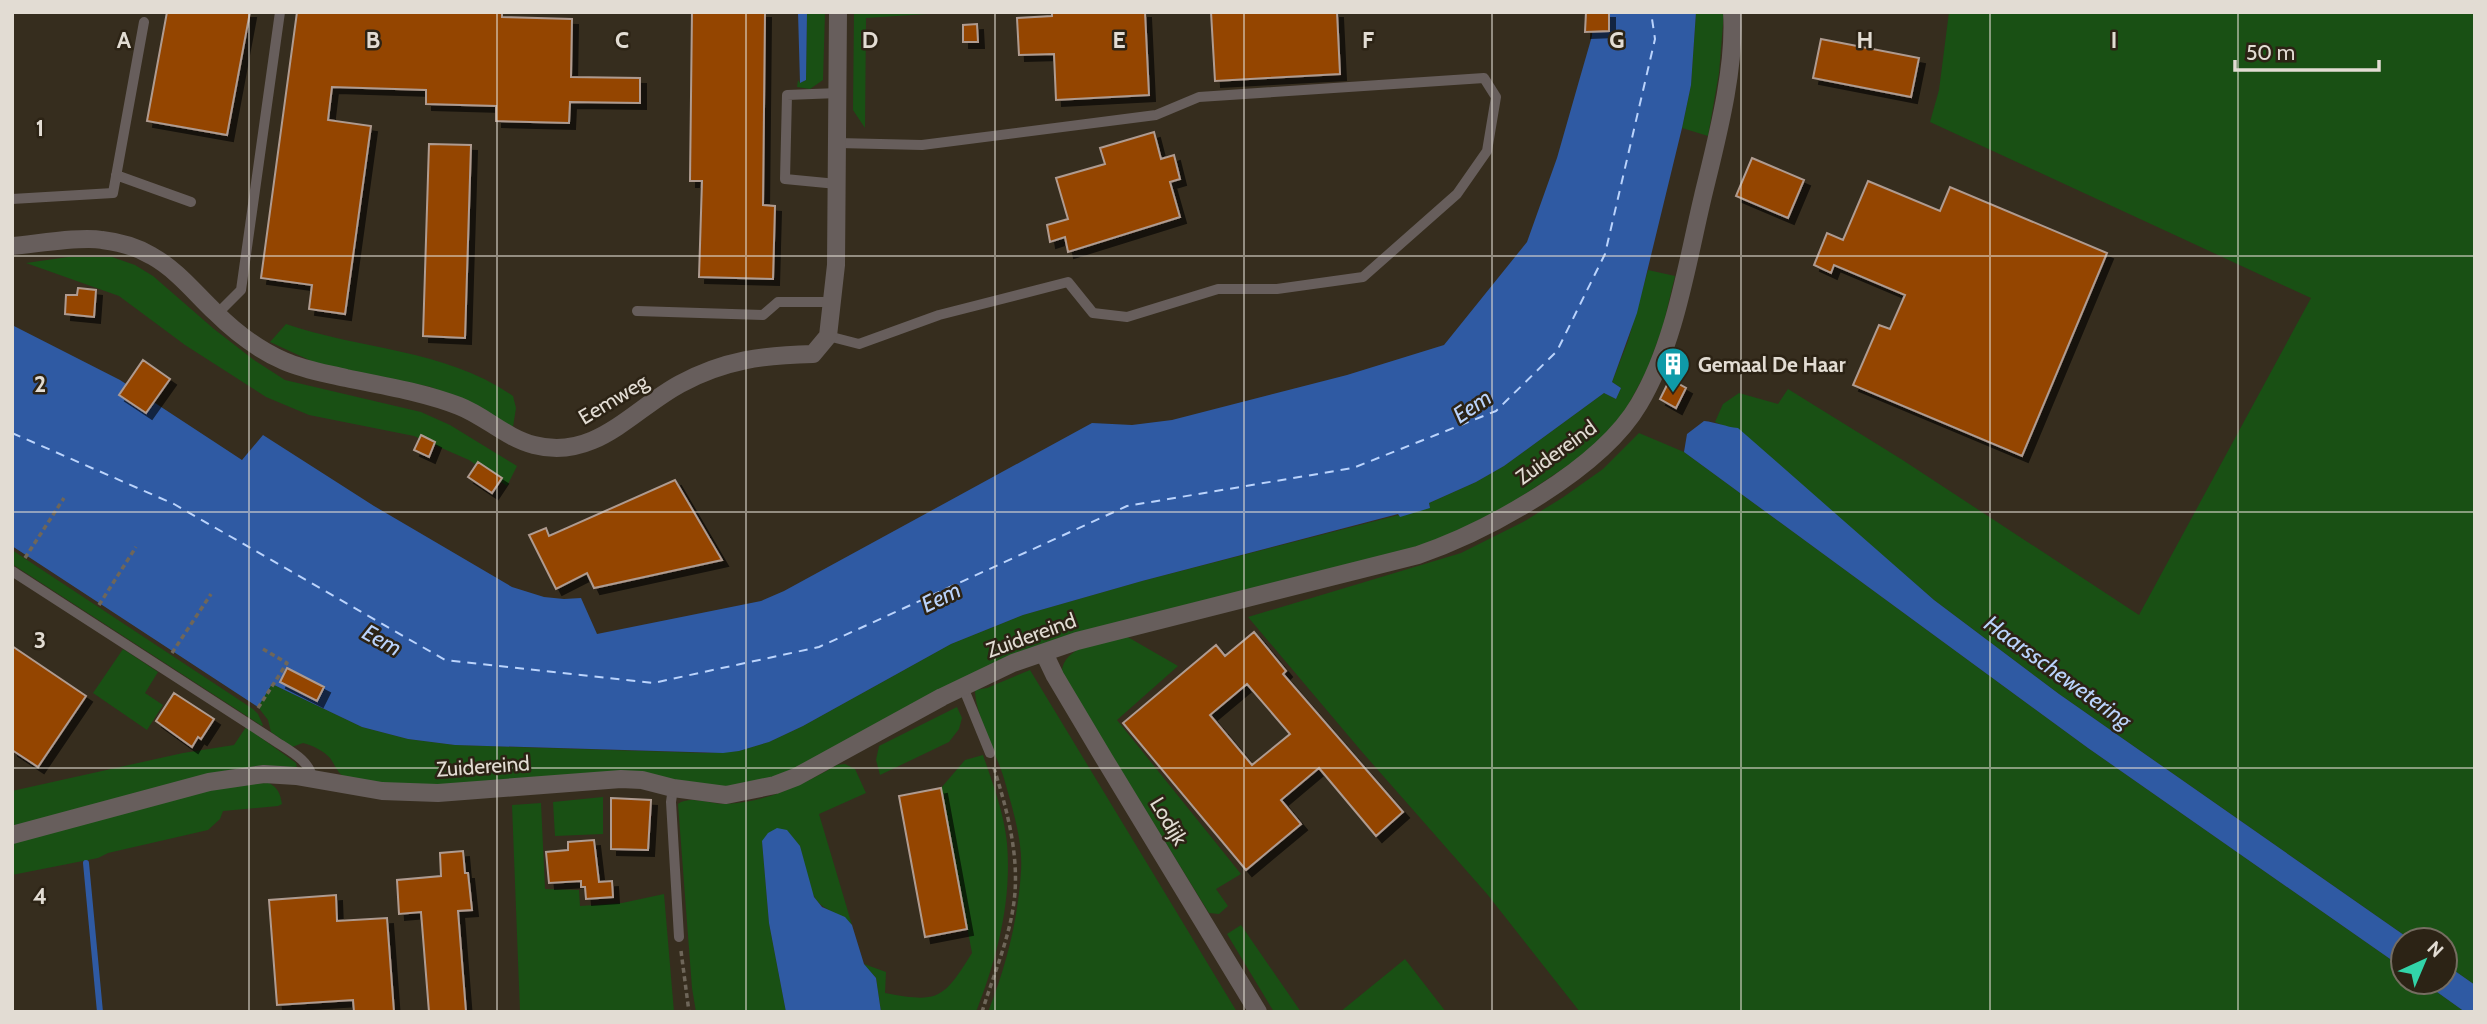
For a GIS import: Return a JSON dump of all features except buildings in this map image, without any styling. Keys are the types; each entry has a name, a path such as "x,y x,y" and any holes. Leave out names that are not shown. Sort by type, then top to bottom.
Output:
{"street":[{"path":"828,337 836,265 838,12"},
{"name":"Zuidereind","path":"12,835 235,777 264,774 409,793 476,791 596,779 642,780 673,788 726,795 775,785 796,777 1013,663 1077,641 1432,550 1506,514 1548,488 1603,448 1629,421 1641,402 1653,377 1674,314 1720,121 1731,46 1732,12"},
{"name":"Eemweg","path":"12,246 99,239 128,245 153,256 177,274 217,314 253,344 285,361 307,369 419,393 461,407 533,445 567,449 602,437 691,379 724,365 768,355 813,354 828,337"},
{"name":"Lodijk","path":"1044,653 1105,760 1258,1012"}],"lane":[{"path":"217,314 241,290 281,12"},
{"path":"12,199 113,192 144,22"},
{"path":"828,337 859,344 939,315 1069,282 1093,313 1127,317 1218,289 1277,289 1363,277 1457,194 1487,151 1496,97 1484,78 1199,97 1156,115 922,145 838,143"},
{"path":"837,184 785,179 787,95 838,93"},
{"path":"116,175 191,202"},
{"path":"637,311 763,314 778,302 832,302"},
{"path":"12,571 272,739 305,762 311,769 312,779"},
{"path":"963,687 990,753"},
{"path":"673,788 671,802 679,937"}],"path":[{"path":"25,558 64,498"},
{"path":"99,605 136,547"},
{"path":"172,653 211,594"},
{"path":"258,708 287,663 263,649"},
{"path":"982,1012 1007,933 1014,893 1012,840 1004,797 990,753"},
{"path":"679,937 689,1012"}],"green space":[{"path":"807,12 825,12 823,80 810,89 797,87 798,80 800,83 806,80"},
{"path":"854,12 958,12 866,18 865,128 853,110"},
{"path":"1696,12 1724,12 1719,73 1708,136 1682,128 1691,85"},
{"path":"1949,12 2475,12 2475,985 2459,974 2459,926 2391,926 2059,694 1934,600 1729,428 1715,422 1723,404 1739,393 1778,404 1788,389 1901,459 2139,615 2311,298 1930,122 1939,90"},
{"path":"68,257 112,257 135,265 153,276 254,360 285,380 421,412 450,425 517,466 507,486 469,460 414,436 309,415 266,397 185,345 119,296 26,263"},
{"path":"1648,270 1675,276 1663,326 1647,370 1619,422 1582,456 1501,510 1428,544 1083,633 804,765 764,781 723,787 384,784 344,777 327,755 310,745 303,743 292,747 271,732 268,720 258,707 272,684 362,727 408,739 455,745 706,753 739,751 769,742 951,644 1023,615 1142,581 1430,507 1429,503 1504,466 1604,393 1616,399 1621,388 1612,382 1628,341"},
{"path":"286,324 432,359 487,380 513,396 516,408 513,427 431,387 320,365 270,342"},
{"path":"1639,433 1684,452 2088,748 2389,958 2389,996 2443,996 2465,1012 1580,1012 1487,894 1248,617 1461,553 1523,522 1603,469"},
{"path":"12,550 253,709 263,725 12,564"},
{"path":"1126,636 1178,666 1117,720 1241,874 1216,889 1228,906 1219,914 1209,913 1062,675 1063,665 1076,651 1085,646"},
{"path":"123,649 158,672 145,693 163,705 147,730 93,693"},
{"path":"1030,670 1237,1012 988,1012 1010,943 1017,907 1021,860 1011,804 979,711 975,690 987,688"},
{"path":"957,707 962,718 959,729 949,742 880,775 876,760 879,746"},
{"path":"246,727 296,763 297,768 273,766 226,771 12,829 12,791 183,753 234,745"},
{"path":"983,755 1003,821 1008,865 1001,929 976,1012 881,1012 876,978 864,964 886,972 885,993 928,997 946,989 972,953 941,788 965,760"},
{"path":"845,764 855,769 866,793 819,814 852,925 824,907 814,896 800,846 762,841 769,923 786,1012 696,1012 678,804 688,800 725,804 755,800 784,791 837,765"},
{"path":"269,783 278,791 282,804 278,806 223,811 220,819 208,830 108,853 98,858 12,875 12,843 232,784"},
{"path":"603,797 603,834 555,836 553,802"},
{"path":"541,803 545,889 579,890 580,906 622,903 664,894 674,1012 520,1012 512,805"},
{"path":"1241,925 1301,1012 1274,1012 1227,934"},
{"path":"1405,959 1446,1012 1340,1012"}],"water":[{"path":"798,12 807,12 806,80 800,83"},
{"name":"Eem","path":"1593,12 1696,12 1691,85 1637,313 1612,382 1621,388 1616,399 1604,393 1504,466 1429,503 1430,508 1142,581 1023,615 951,644 769,742 723,753 455,745 408,739 362,727 272,684 258,707 12,546 12,325 120,380 242,460 263,435 374,506 512,587 544,597 581,598 597,634 761,601 1092,423 1132,425 1172,420 1347,375 1444,345 1527,242 1557,158 1592,36"},
{"path":"1704,421 1738,428 1934,600 2059,694 2391,926 2389,958 2088,748 1684,452 1687,434"},
{"path":"777,828 787,830 800,846 814,897 822,907 845,917 852,925 864,964 876,978 881,1012 786,1012 769,923 762,841 768,833"},
{"path":"2459,974 2475,985 2475,1012 2465,1012 2443,996 2459,996"}],"waterway":[{"path":"86,863 100,1012"}],"ferry route":[{"path":"12,433 174,504 445,660 653,683 819,647 1127,506 1353,468 1496,411 1557,351 1605,254 1655,39 1651,12"}],"place":[{"name":"Gemaal De Haar","path":"1673,394"}],"water label":[{"name":"Haarsschewetering","path":"2058,672"}]}
